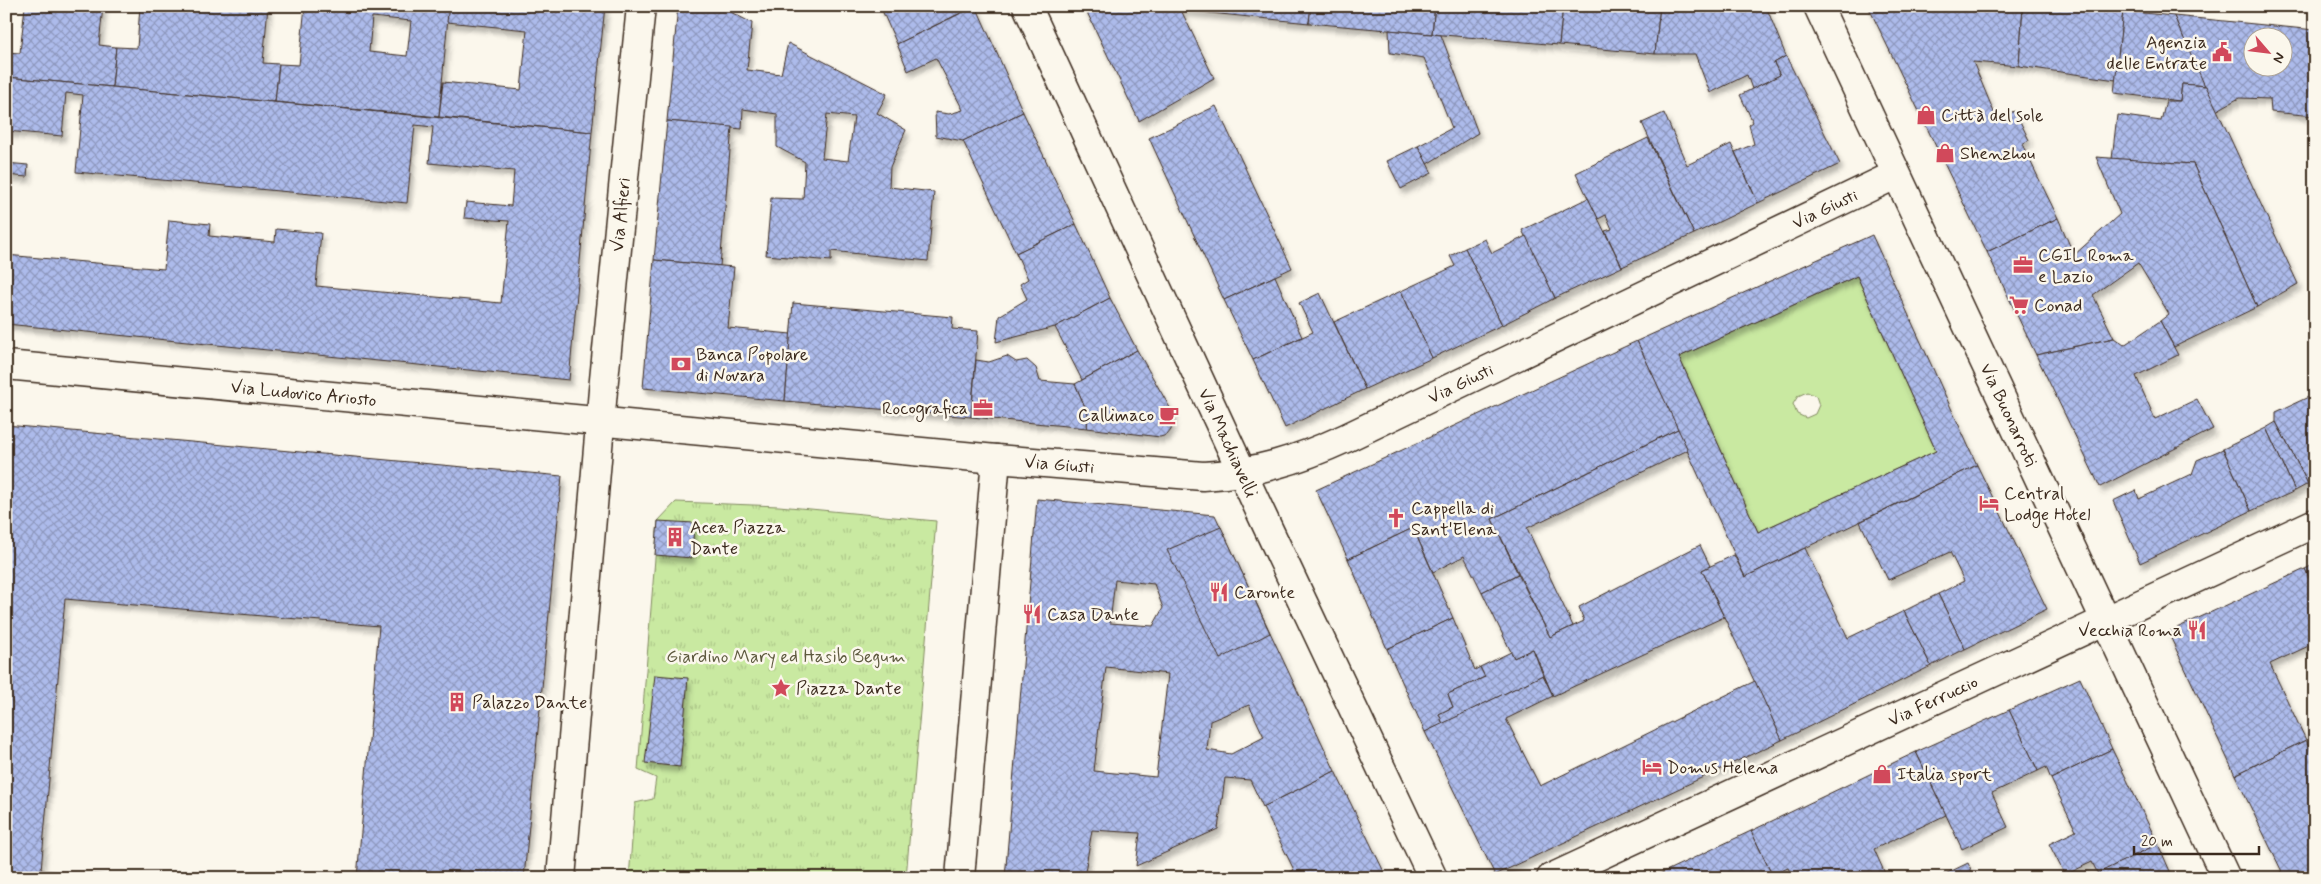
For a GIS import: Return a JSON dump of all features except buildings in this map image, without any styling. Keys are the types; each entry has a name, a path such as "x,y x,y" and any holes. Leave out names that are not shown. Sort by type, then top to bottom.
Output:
{"street":[{"name":"Via Alfieri","path":"601,422 641,6"},
{"name":"Via Machiavelli","path":"1027,6 1259,509 1433,878"},
{"name":"Via Buonarroti","path":"1818,6 1895,175 2106,619 2226,878"},
{"name":"Via Giusti","path":"996,459 1203,476 1244,473 1287,462 1346,438 1895,175"},
{"name":"Via Ludovico Ariosto","path":"6,365 601,422"},
{"path":"561,878 601,422 996,459 960,878"},
{"name":"Via Ferruccio","path":"1551,878 2315,523"}],"green space":[{"path":"1857,276 1936,451 1758,532 1679,357","holes":["1807,392 1816,396 1819,405 1815,414 1806,418 1797,414 1793,404 1798,396"]},
{"name":"Giardino Mary ed Hasib Begum","path":"676,502 779,506 936,521 906,878 629,878 635,803 653,799 656,778 638,770 658,521"}],"place":[{"name":"Agenzia delle Entrate","path":"2222,52"},
{"name":"Città del sole","path":"1926,115"},
{"name":"Shenzhou","path":"1945,153"},
{"name":"CGIL Roma e Lazio","path":"2023,265"},
{"name":"Conad","path":"2019,305"},
{"name":"Banca Popolare di Novara","path":"681,364"},
{"name":"Rocografica","path":"983,408"},
{"name":"Callimaco","path":"1169,415"},
{"name":"Central Lodge Hotel","path":"1989,503"},
{"name":"Cappella di Sant'Elena","path":"1396,518"},
{"name":"Acea Piazza Dante","path":"675,537"},
{"name":"Caronte","path":"1219,592"},
{"name":"Casa Dante","path":"1032,614"},
{"name":"Vecchia Roma","path":"2197,630"},
{"name":"Piazza Dante","path":"781,688"},
{"name":"Palazzo Dante","path":"457,702"},
{"name":"Domus Helena","path":"1652,767"},
{"name":"Italia sport","path":"1882,774"}]}
